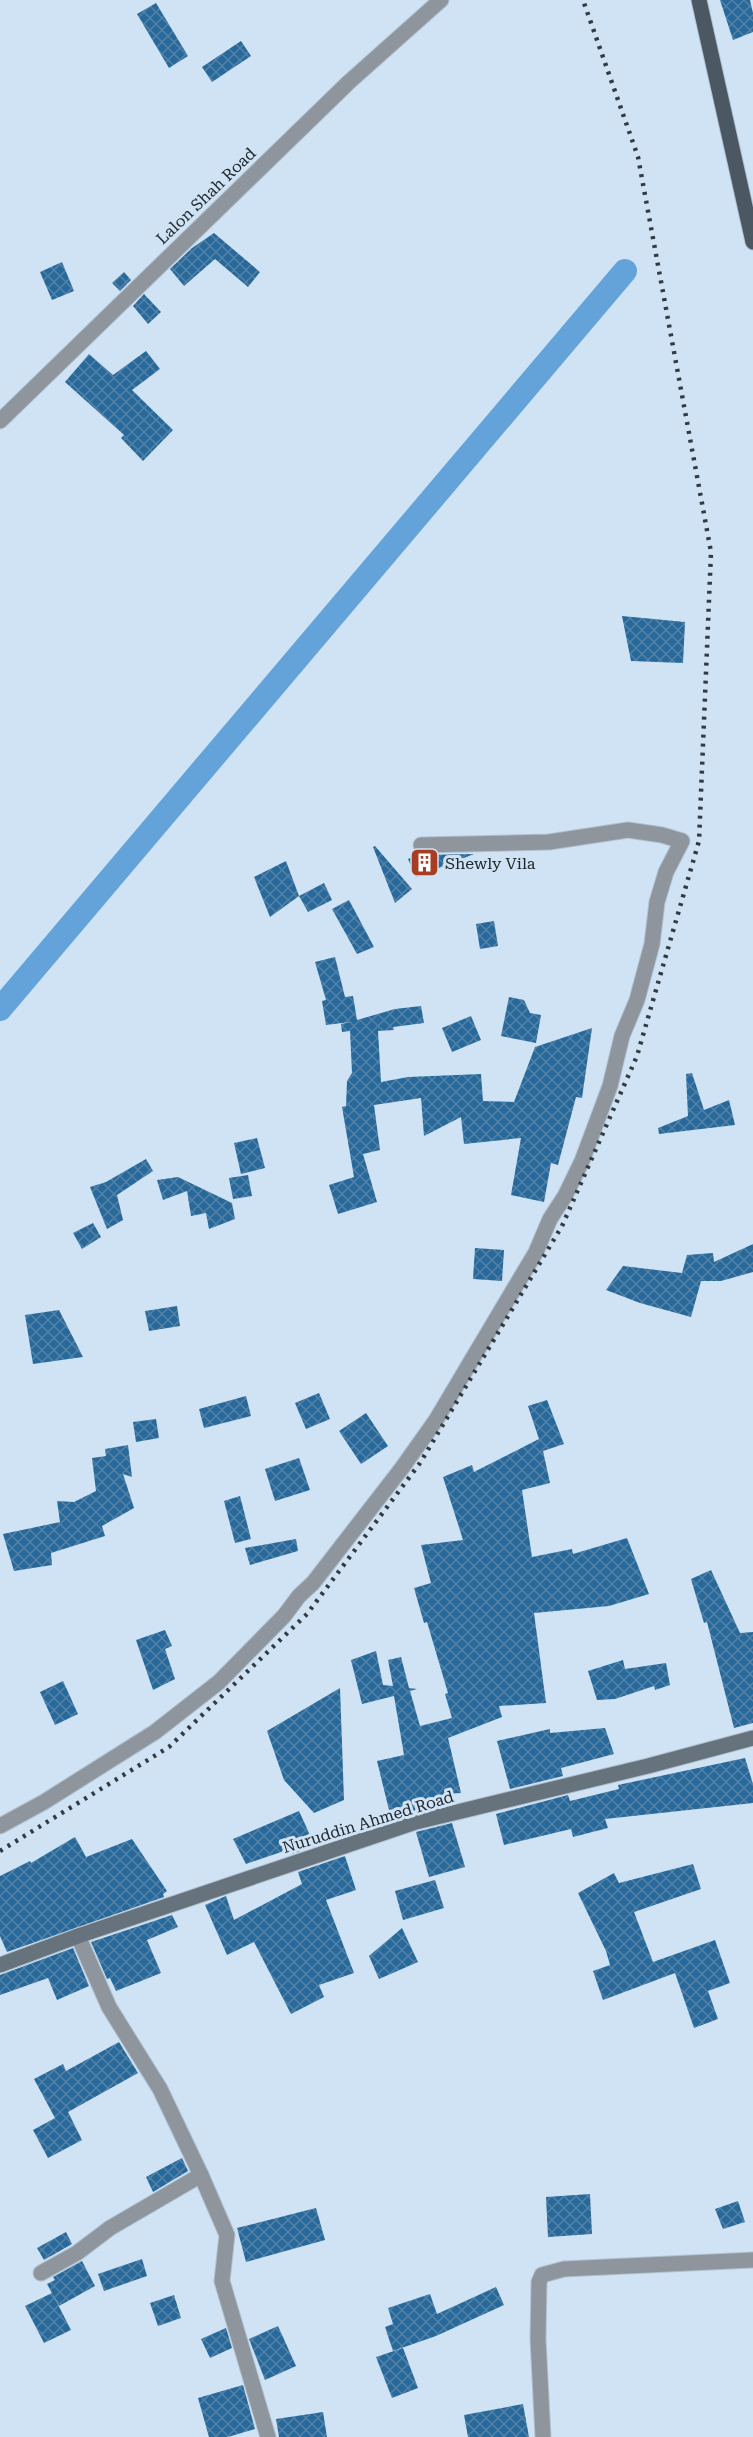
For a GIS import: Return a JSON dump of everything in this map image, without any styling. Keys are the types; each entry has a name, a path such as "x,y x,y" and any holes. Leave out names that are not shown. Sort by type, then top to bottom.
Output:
{"main road":[{"path":"699,0 753,242"},
{"name":"Nuruddin Ahmed Road","path":"0,1965 78,1936 416,1822 753,1738"}],"street":[{"name":"Lalon Shah Road","path":"0,421 349,82 441,0"},
{"path":"0,1826 44,1802 155,1732 219,1682 313,1583 436,1420 467,1364 536,1252 550,1219 565,1196 582,1161 610,1086 622,1036 643,980 652,944 657,902 666,872 682,841 662,835 628,830 549,842 421,845"},
{"path":"78,1936 109,2007 160,2089 201,2175 226,2235 222,2281 268,2437"},
{"path":"41,2273 77,2253 110,2228 201,2175"},
{"path":"543,2437 538,2339 539,2282 542,2275 564,2269 753,2260"}],"building":[{"path":"720,0 750,0 753,32 733,40"},
{"path":"156,3 188,56 169,68 137,14"},
{"path":"241,41 251,56 212,82 202,67"},
{"path":"214,233 260,272 248,287 215,259 184,286 170,269 192,248"},
{"path":"62,262 74,291 52,300 40,272"},
{"path":"124,272 131,280 120,291 112,283"},
{"path":"144,294 161,312 148,324 133,306"},
{"path":"146,351 160,369 132,390 173,430 143,461 121,438 124,435 65,382 89,354 113,375"},
{"path":"622,616 685,622 683,663 631,661"},
{"path":"375,846 412,889 395,903 373,847"},
{"name":"Shewly Vila","path":"419,854 474,854 416,877 408,859"},
{"path":"286,861 299,896 270,917 254,877"},
{"path":"324,883 332,900 308,912 299,896"},
{"path":"349,900 374,947 357,954 332,909"},
{"path":"494,921 498,946 480,949 476,924"},
{"path":"335,957 345,997 353,996 357,1020 395,1009 421,1006 424,1023 378,1031 381,1082 408,1077 481,1074 483,1101 514,1102 535,1047 592,1028 582,1098 576,1097 558,1165 551,1163 544,1202 511,1195 521,1138 464,1144 461,1117 424,1136 421,1098 374,1105 380,1150 363,1154 377,1202 338,1214 329,1185 354,1177 342,1107 346,1106 347,1081 352,1073 350,1031 342,1032 341,1024 350,1022 326,1025 322,1001 326,1000 315,962"},
{"path":"509,997 524,1000 530,1013 541,1015 536,1043 501,1036"},
{"path":"471,1016 481,1040 452,1052 442,1028"},
{"path":"692,1073 704,1110 729,1100 735,1125 659,1134 658,1128 688,1116 686,1074"},
{"path":"257,1138 265,1168 241,1174 234,1143"},
{"path":"146,1159 153,1171 117,1195 123,1220 107,1229 90,1187 106,1182"},
{"path":"248,1175 252,1196 233,1199 229,1178"},
{"path":"178,1177 232,1203 235,1219 209,1229 206,1213 191,1216 187,1191 163,1200 157,1180"},
{"path":"93,1223 101,1237 82,1249 73,1233"},
{"path":"753,1244 753,1272 721,1281 701,1281 691,1317 640,1303 606,1290 623,1266 682,1273 687,1255 713,1253 714,1262"},
{"path":"475,1248 504,1250 502,1281 473,1279"},
{"path":"177,1306 180,1326 149,1331 145,1311"},
{"path":"59,1310 83,1357 33,1364 25,1315"},
{"path":"319,1393 330,1419 306,1429 295,1403"},
{"path":"246,1396 251,1416 204,1428 199,1409"},
{"path":"547,1400 564,1444 543,1451 550,1483 522,1490 532,1557 572,1549 573,1554 627,1538 649,1594 609,1606 534,1613 546,1703 499,1706 502,1717 448,1738 461,1793 444,1794 447,1804 411,1814 409,1806 389,1810 377,1761 404,1755 394,1696 362,1704 351,1660 376,1651 383,1685 393,1686 388,1660 401,1657 409,1688 417,1689 410,1691 420,1726 452,1718 445,1694 448,1693 427,1622 424,1623 414,1588 431,1583 421,1545 463,1540 443,1477 472,1465 474,1472 539,1439 528,1406"},
{"path":"366,1413 388,1446 361,1464 339,1431"},
{"path":"156,1419 159,1438 136,1442 133,1422"},
{"path":"128,1445 132,1477 123,1474 134,1508 102,1526 105,1536 51,1553 52,1565 14,1571 3,1534 60,1522 57,1501 74,1502 96,1491 92,1458 106,1456 105,1449"},
{"path":"299,1458 310,1490 275,1501 265,1469"},
{"path":"240,1496 251,1539 235,1543 224,1501"},
{"path":"296,1539 298,1551 250,1565 245,1548"},
{"path":"711,1570 740,1633 753,1632 753,1723 734,1728 707,1622 704,1623 691,1579"},
{"path":"165,1630 172,1646 165,1649 175,1679 153,1690 136,1640"},
{"path":"623,1660 625,1669 666,1663 670,1685 655,1690 654,1686 615,1699 597,1700 588,1671"},
{"path":"63,1681 78,1714 55,1725 40,1692"},
{"path":"340,1688 344,1800 314,1813 284,1780 267,1731"},
{"path":"605,1728 614,1754 561,1768 563,1776 510,1789 497,1741 550,1729 550,1733"},
{"path":"745,1758 753,1784 753,1803 605,1819 608,1828 573,1837 571,1829 504,1845 496,1814 568,1795 570,1801 619,1789 618,1785"},
{"path":"299,1811 315,1846 292,1854 290,1849 246,1864 233,1839"},
{"path":"452,1823 465,1867 429,1877 416,1832"},
{"path":"75,1837 86,1857 132,1839 167,1891 163,1894 164,1897 7,1952 0,1936 0,1876 30,1861 31,1863"},
{"path":"345,1856 356,1890 326,1900 354,1973 319,1985 324,1997 291,2014 254,1942 227,1955 205,1905 226,1896 234,1920 302,1884 298,1872"},
{"path":"693,1864 701,1889 634,1912 653,1962 715,1940 730,1983 708,1991 718,2019 694,2028 675,1973 603,2000 593,1971 610,1965 606,1951 578,1893 614,1873 619,1883"},
{"path":"435,1880 444,1908 403,1920 395,1891"},
{"path":"172,1915 178,1927 147,1940 161,1973 116,1991 110,1978 107,1979 91,1942"},
{"path":"402,1928 418,1962 379,1979 369,1956"},
{"path":"73,1948 89,1986 57,2000 48,1978 0,1995 0,1975"},
{"path":"119,2042 138,2073 68,2112 82,2140 48,2158 33,2130 55,2118 34,2079 63,2064 66,2071"},
{"path":"182,2158 188,2171 153,2192 146,2177"},
{"path":"590,2194 592,2234 548,2237 546,2197"},
{"path":"738,2201 745,2222 723,2229 715,2209"},
{"path":"316,2208 325,2240 246,2262 237,2228"},
{"path":"66,2232 72,2244 44,2260 37,2248"},
{"path":"142,2259 147,2276 104,2291 98,2274"},
{"path":"82,2261 95,2286 59,2306 47,2284 55,2280 53,2277"},
{"path":"496,2287 504,2305 436,2336 393,2351 385,2327 393,2324 388,2308 430,2294 437,2314"},
{"path":"52,2293 71,2330 44,2343 25,2306"},
{"path":"174,2295 181,2318 158,2326 150,2303"},
{"path":"278,2326 296,2366 265,2380 249,2339"},
{"path":"226,2328 232,2348 210,2358 201,2339"},
{"path":"403,2348 418,2388 392,2398 376,2357"},
{"path":"243,2385 255,2429 228,2437 209,2437 198,2398"},
{"path":"523,2404 529,2437 468,2437 464,2415"},
{"path":"323,2412 327,2437 279,2437 276,2419"}],"waterway":[{"path":"0,1009 625,271"}],"railway":[{"path":"0,1851 169,1747 307,1614 420,1463 562,1226 637,1056 699,841 711,552 638,157 583,0"}],"place":[{"name":"Shewly Vila","path":"424,863"}]}
